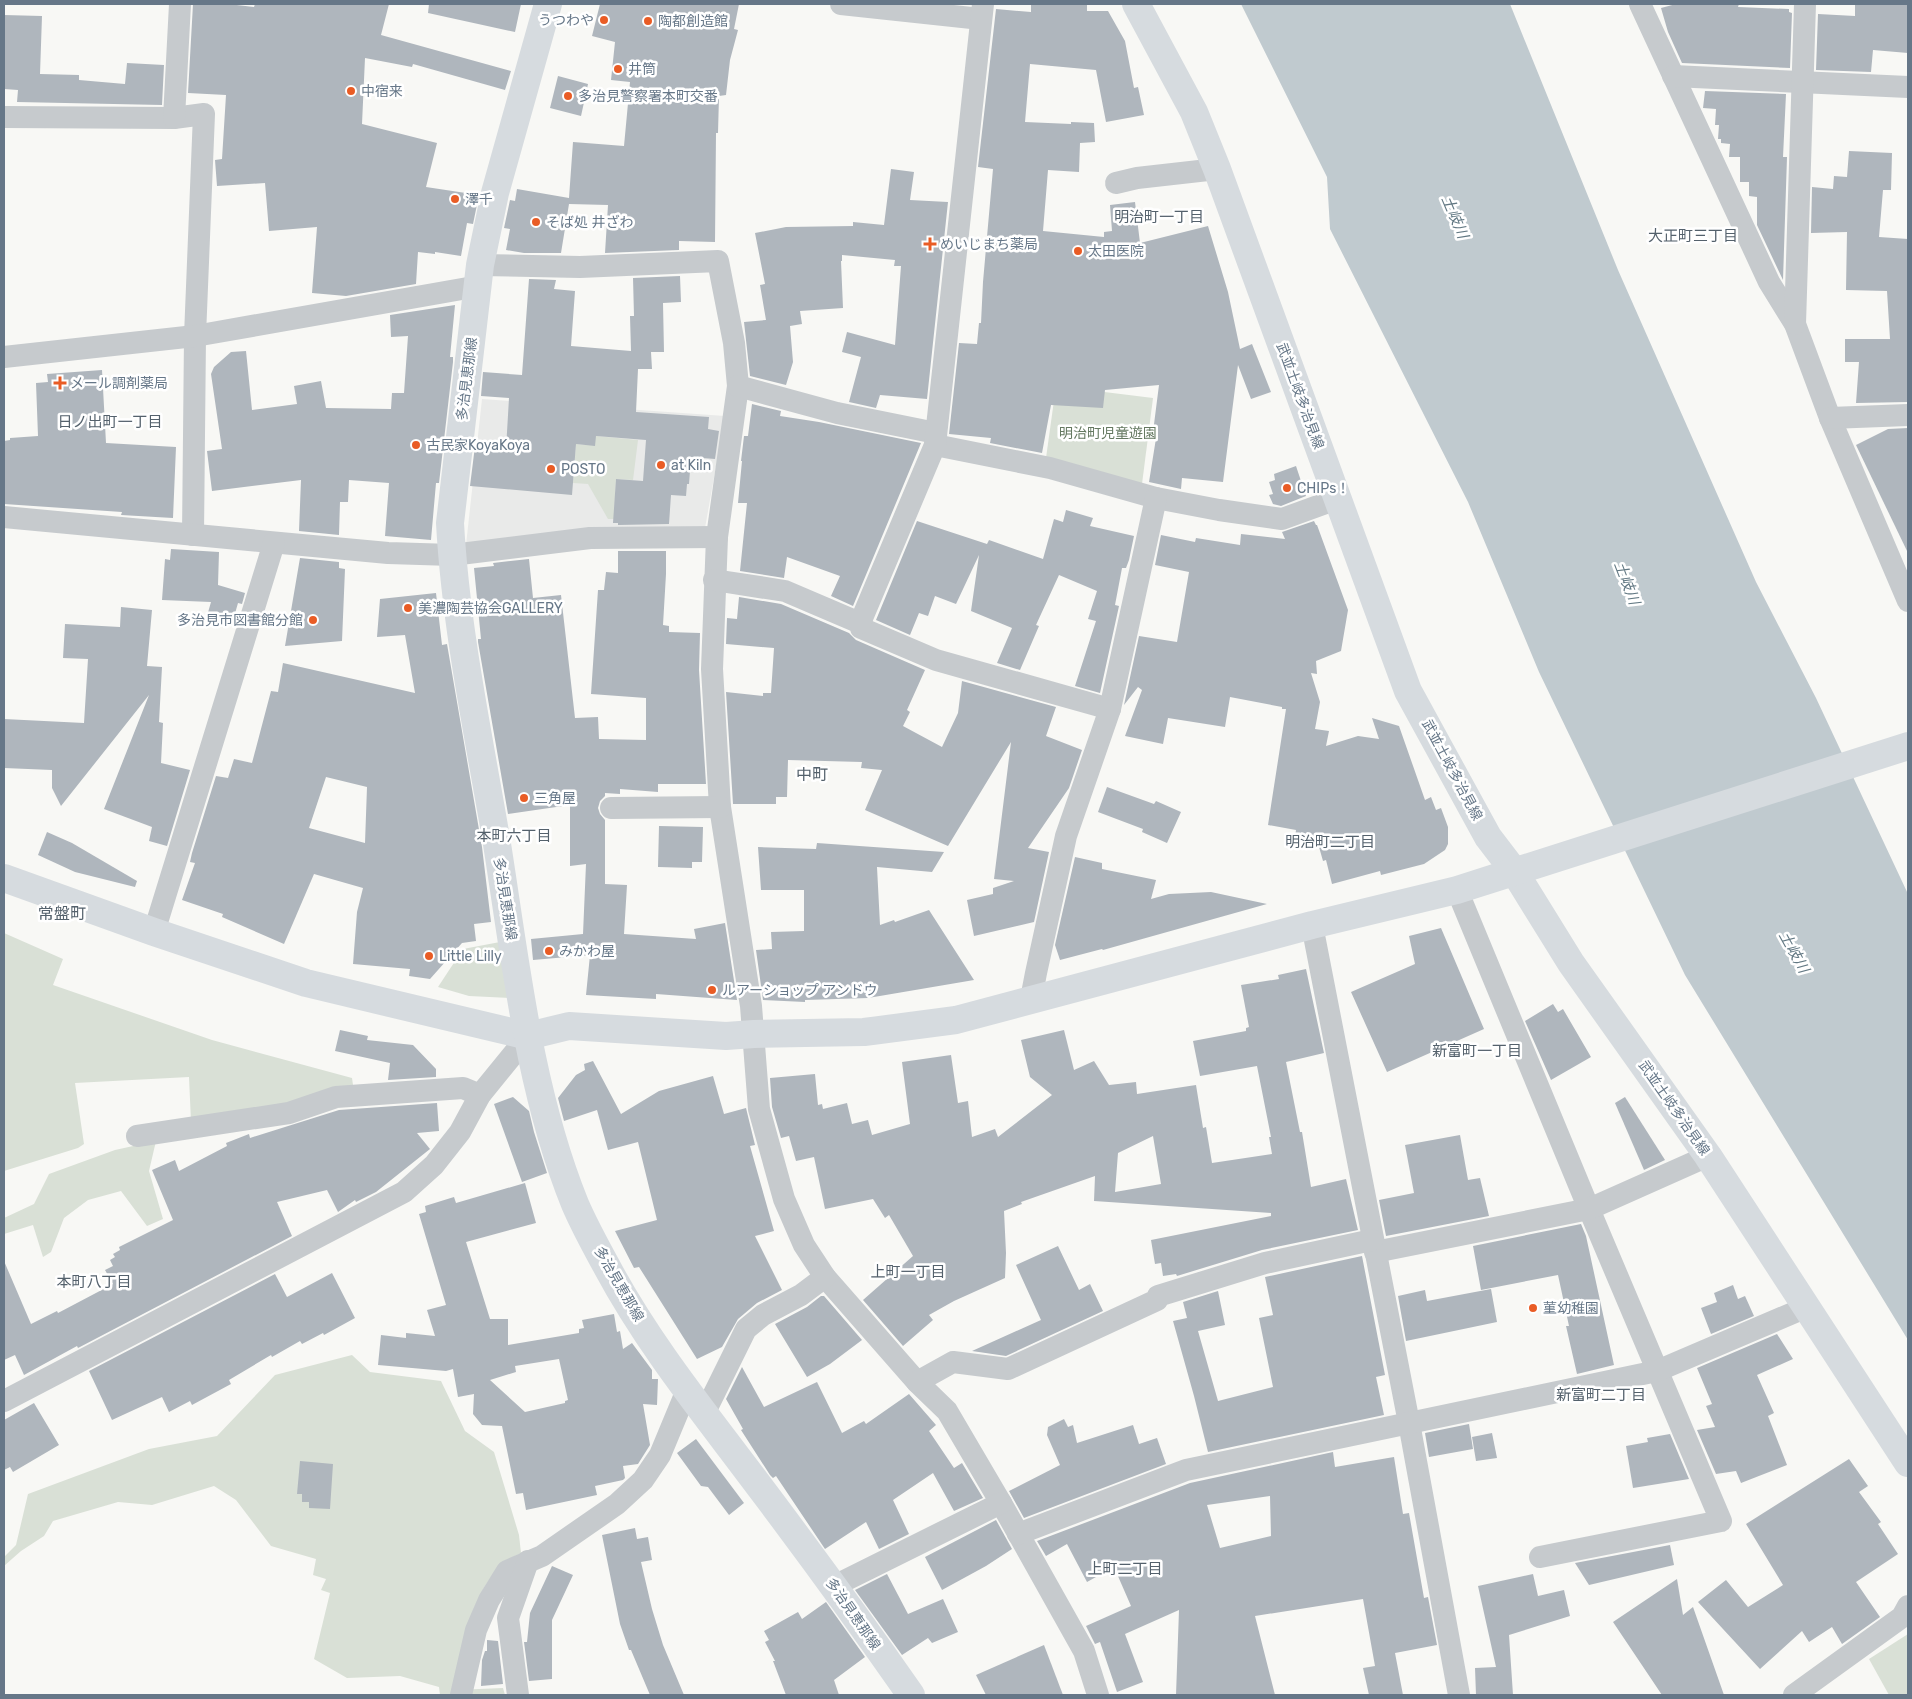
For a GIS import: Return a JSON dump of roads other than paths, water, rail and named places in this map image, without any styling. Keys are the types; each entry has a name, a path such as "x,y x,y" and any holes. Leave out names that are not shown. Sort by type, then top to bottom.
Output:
{"main road":[{"name":"多治見恵那線","path":"548,4 495,193 480,276 450,523 452,555 471,698 528,1036 548,1125 576,1204 608,1270 645,1331 704,1414 834,1586 911,1695"},
{"name":"武並土岐多治見線","path":"1136,4 1194,112 1408,691 1488,837 1525,868 1571,963 1708,1156 1908,1463"},
{"path":"4,878 154,932 306,983 528,1036 569,1026 726,1036 864,1032 956,1020 1312,925 1457,890 1908,746"}],"street":[{"path":"174,118 180,4"},
{"path":"841,4 982,11 936,439 860,623 861,628 936,660 1110,709"},
{"path":"1640,4 1769,282 1795,324 1830,418 1908,601"},
{"path":"1795,324 1804,82 1804,4"},
{"path":"1673,76 1908,87"},
{"path":"4,116 174,118 204,114 195,336 193,535"},
{"path":"1116,183 1137,178 1216,169"},
{"path":"4,357 195,336 480,276 580,267 718,261 734,343 738,386 714,580 712,669 720,807 754,1034 759,1109 784,1199 804,1245 825,1277 917,1382 947,1411 1002,1503 1084,1651 1098,1695"},
{"path":"738,386 1050,468 1156,498 1219,510 1282,519 1337,498"},
{"path":"1830,418 1908,415"},
{"path":"1032,999 1066,836 1110,709 1156,498"},
{"path":"4,517 388,554 452,555 590,538 718,537"},
{"path":"154,932 274,543"},
{"path":"714,580 785,591 860,623"},
{"path":"611,808 720,807"},
{"path":"1457,890 1721,1521 1540,1558"},
{"path":"1312,925 1409,1423 1459,1695"},
{"path":"4,1402 404,1192 434,1165 460,1132 480,1095 528,1036"},
{"path":"137,1136 289,1113 336,1097 463,1088 480,1095"},
{"path":"917,1382 953,1362 1008,1369 1157,1300 1158,1296 1265,1263 1589,1209 1708,1156"},
{"path":"704,1414 746,1329 763,1316 801,1295 825,1277"},
{"path":"1018,1534 1186,1470 1657,1371 1807,1307"},
{"path":"461,1695 476,1630 489,1600 507,1571 542,1556 617,1504 643,1480 660,1455 687,1390"},
{"path":"834,1586 1002,1503"},
{"path":"518,1695 508,1618 528,1561"},
{"path":"1794,1695 1902,1616 1908,1606"}],"water":[{"name":"土岐川","path":"1241,4 1510,4 1618,270 1756,582 1816,698 1908,894 1908,1340 1685,975 1539,672 1468,502 1330,229 1327,177"}],"place":[{"name":"うつわや","path":"604,20"},
{"name":"陶都創造館","path":"648,21"},
{"name":"井筒","path":"618,69"},
{"name":"中宿来","path":"351,91"},
{"name":"多治見警察署本町交番","path":"568,96"},
{"name":"澤千","path":"455,199"},
{"name":"そば処 井ざわ","path":"536,222"},
{"name":"めいじまち薬局","path":"930,244"},
{"name":"太田医院","path":"1078,251"},
{"name":"メール調剤薬局","path":"60,383"},
{"name":"古民家KoyaKoya","path":"416,445"},
{"name":"at Kiln","path":"661,465"},
{"name":"POSTO","path":"551,469"},
{"name":"CHIPs！","path":"1287,488"},
{"name":"美濃陶芸協会GALLERY","path":"408,608"},
{"name":"多治見市図書館分館","path":"313,620"},
{"name":"三角屋","path":"524,798"},
{"name":"みかわ屋","path":"549,951"},
{"name":"Little Lilly","path":"429,956"},
{"name":"ルアーショップ アンドウ","path":"712,990"},
{"name":"菫幼稚園","path":"1533,1308"}],"district":[{"name":"明治町一丁目","path":"1159,217"},
{"name":"大正町三丁目","path":"1693,236"},
{"name":"日ノ出町一丁目","path":"110,422"},
{"name":"中町","path":"812,774"},
{"name":"本町六丁目","path":"514,836"},
{"name":"明治町二丁目","path":"1330,842"},
{"name":"常盤町","path":"62,913"},
{"name":"新富町一丁目","path":"1477,1051"},
{"name":"上町一丁目","path":"908,1272"},
{"name":"本町八丁目","path":"94,1282"},
{"name":"新富町二丁目","path":"1601,1395"},
{"name":"上町二丁目","path":"1125,1569"}],"park label":[{"name":"明治町児童遊園","path":"1108,433"}]}
